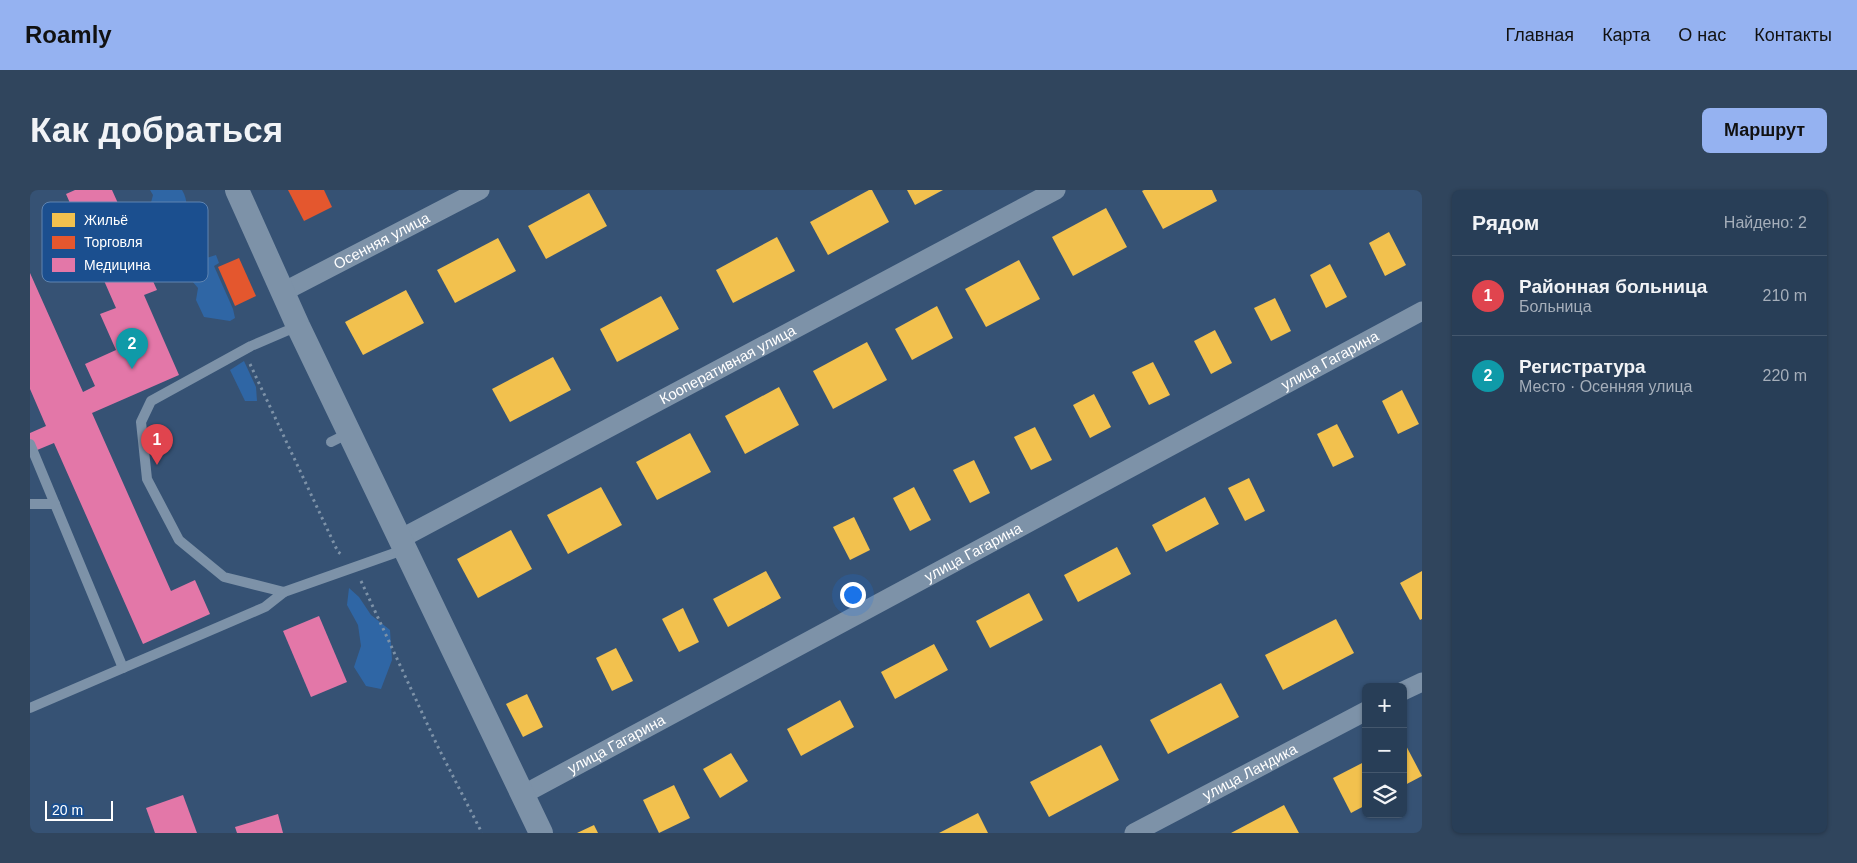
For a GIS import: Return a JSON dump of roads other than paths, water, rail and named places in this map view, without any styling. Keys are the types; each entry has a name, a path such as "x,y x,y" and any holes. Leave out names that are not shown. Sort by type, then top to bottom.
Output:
{"street":[{"path":"238,190 298,326 340,438 403,544 542,833"},
{"name":"Осенняя улица","path":"283,292 480,190"},
{"name":"Кооперативная улица","path":"403,544 1056,190"},
{"name":"улица Гагарина","path":"524,794 1422,311"},
{"path":"1407,690 1422,682"},
{"name":"улица Ландика","path":"1134,833 1362,713"}],"lane":[{"path":"284,592 224,577 179,540 147,479 141,422 151,401 251,346 298,326"},
{"path":"30,444 123,668"},
{"path":"30,504 55,504"},
{"path":"30,708 265,607 284,592 354,567 403,544"}],"place":[{"name":"Регистратура","path":"132,369"},
{"name":"Районная больница","path":"157,465"}]}
